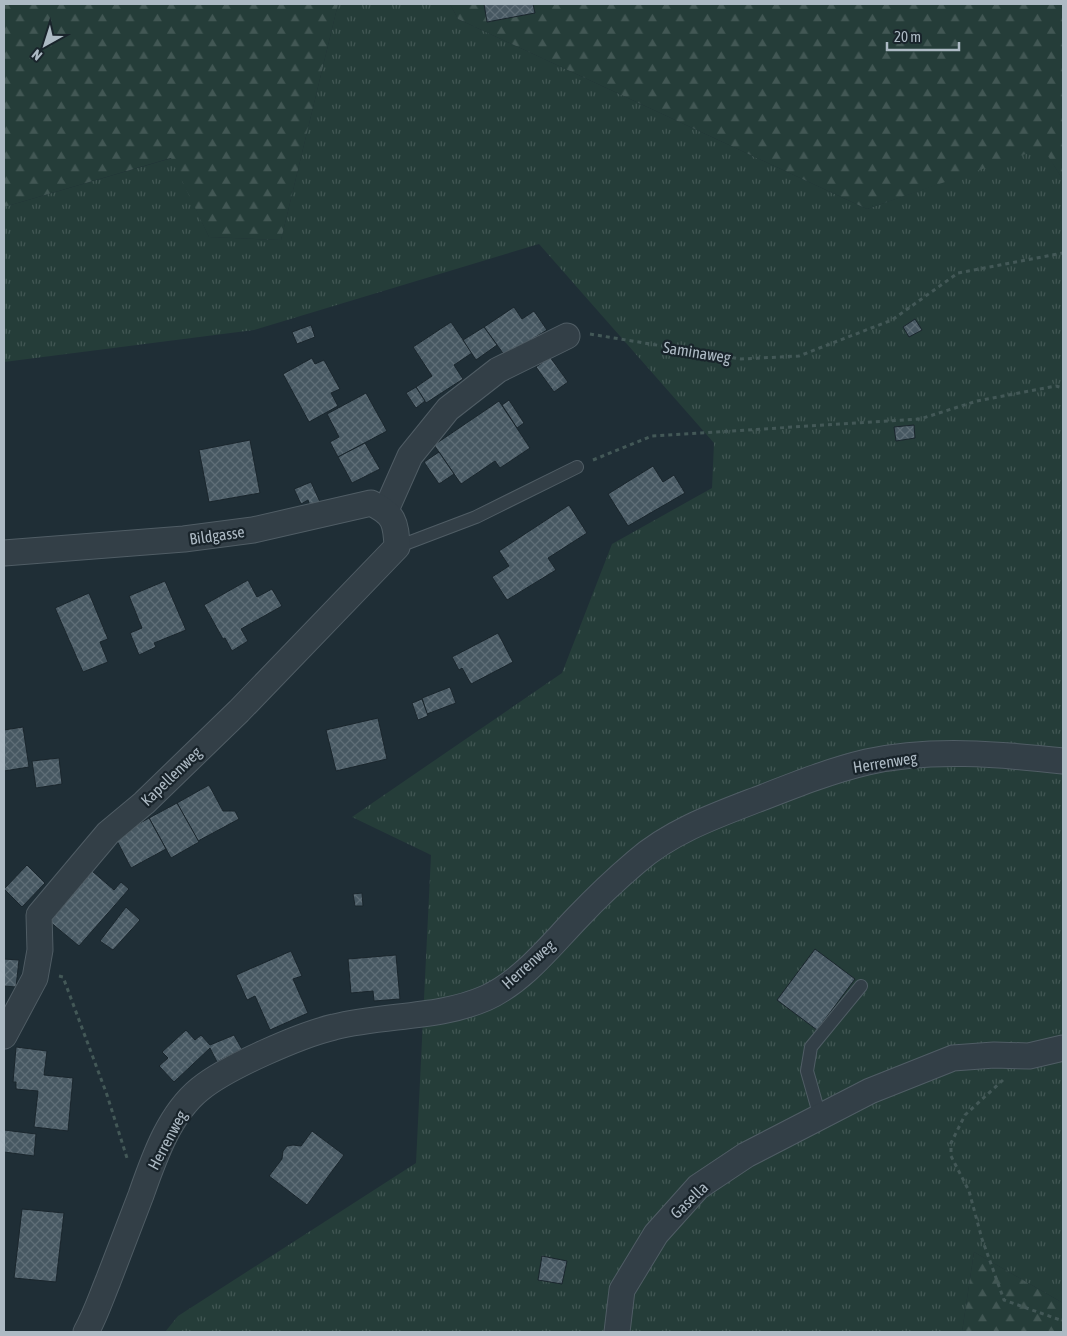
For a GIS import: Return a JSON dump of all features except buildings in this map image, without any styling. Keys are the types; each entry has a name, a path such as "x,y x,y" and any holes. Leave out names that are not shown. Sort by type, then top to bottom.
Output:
{"street":[{"path":"397,547 396,526 386,510 410,456 448,410 498,370 567,336"},
{"name":"Bildgasse","path":"4,553 184,540 253,530 371,503 386,510"},
{"name":"Kapellenweg","path":"4,1036 35,978 40,950 39,915 108,833 144,803 239,711 397,547"},
{"name":"Herrenweg","path":"86,1332 155,1157 178,1113 200,1089 228,1072 265,1053 334,1027 437,1012 470,1004 488,997 509,985 536,962 580,915 638,860 680,833 716,815 842,769 870,762 933,755 1005,755 1063,761"},
{"path":"820,1117 870,1092 953,1058 994,1054 1029,1056 1063,1048"},
{"name":"Gasella","path":"617,1332 622,1290 656,1234 698,1187 746,1155 820,1117"}],"lane":[{"path":"397,547 476,517 577,467"},
{"path":"820,1117 807,1071 811,1047 861,986"}],"path":[{"name":"Saminaweg","path":"567,336 597,334 741,359 799,356 892,320 958,273 1063,253"},
{"path":"577,467 652,436 920,418 977,401 1056,386 1063,388"},
{"path":"37,967 62,977 107,1095 128,1160"},
{"path":"1029,1056 965,1115 951,1143 951,1156 969,1191 982,1239 1004,1300 1063,1321"}],"green space":[{"path":"4,4 338,4 281,240 209,237 171,158 4,207"},
{"path":"338,4 450,4 458,19 867,209 1043,147 1063,180 1063,1303 974,1252 962,1332 165,1332 178,1316 416,1163 431,855 352,817 562,673 612,544 712,488 714,443 539,244 254,330 4,362 4,207 172,158 209,237 281,240"},
{"path":"450,4 1063,4 1063,180 1043,148 867,209 458,19"},
{"path":"974,1252 1063,1303 1063,1332 962,1332"}]}
